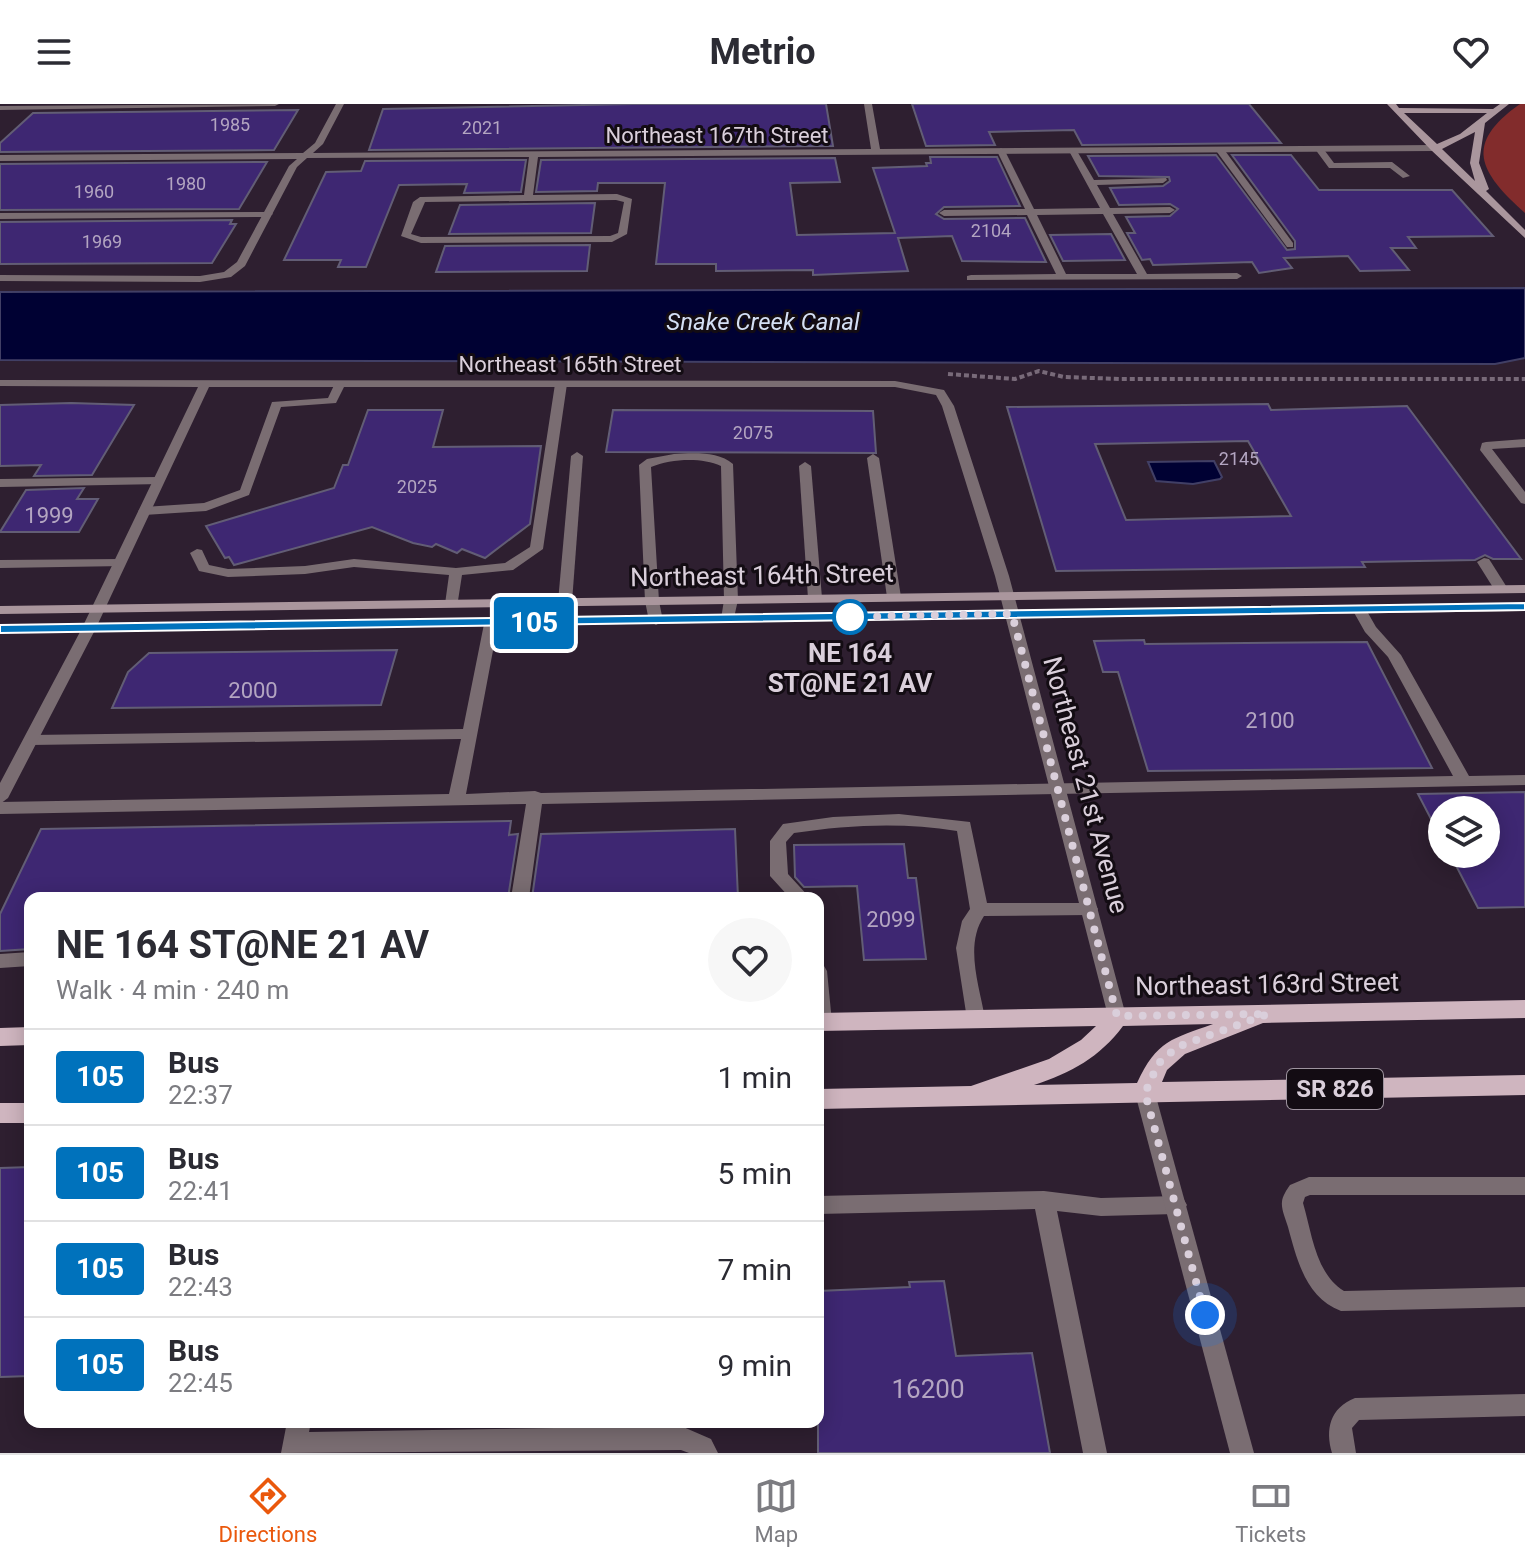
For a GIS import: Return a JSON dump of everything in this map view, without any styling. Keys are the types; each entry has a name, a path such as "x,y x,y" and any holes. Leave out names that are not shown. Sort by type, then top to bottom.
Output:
{"main road":[{"name":"Northeast 163rd Street","path":"824,1022 1525,1009"},
{"path":"1145,1093 1158,1064 1177,1047 1268,1014"},
{"path":"961,1097 1074,1061 1103,1038 1117,1016"},
{"path":"0,1037 24,1036"},
{"name":"SR 826","path":"824,1099 1525,1085"},
{"path":"0,1113 24,1113"}],"street":[{"path":"0,108 275,104"},
{"path":"0,278 200,279 227,275 235,270 293,166 319,144 340,104"},
{"path":"868,104 876,152"},
{"path":"1434,148 1462,139 1505,104"},
{"path":"1394,107 1495,111"},
{"path":"1394,107 1525,235"},
{"path":"1482,120 1473,156 1474,174 1496,207"},
{"name":"Northeast 167th Street","path":"0,158 1434,148"},
{"path":"1319,149 1332,166 1392,165 1406,176"},
{"path":"1220,150 1290,245"},
{"path":"1001,151 1062,276"},
{"path":"1073,151 1143,276"},
{"path":"528,197 534,154"},
{"path":"1091,183 1163,180"},
{"path":"528,197 617,197 629,201 622,234 612,239 421,240 406,236 418,202 423,199 528,197"},
{"path":"944,213 1170,210"},
{"path":"0,216 268,214"},
{"path":"971,278 1237,276"},
{"name":"Northeast 165th Street","path":"0,383 895,384 935,390"},
{"path":"0,796 88,630 205,383"},
{"path":"144,511 206,507 245,492 276,404 332,401 340,383"},
{"path":"197,553 204,568 228,573 305,570 354,563 456,572 508,567 536,549 561,384"},
{"name":"Northeast 21st Avenue","path":"935,390 948,406 1012,614 1117,1016"},
{"path":"1525,443 1495,444 1486,446 1486,450 1525,500"},
{"path":"565,602 577,456"},
{"path":"656,621 652,601 645,465 660,459 715,458 727,464 731,600 728,619"},
{"path":"873,458 894,597"},
{"path":"805,466 815,598"},
{"path":"0,483 158,481"},
{"path":"1484,562 1501,589"},
{"path":"0,564 120,563"},
{"path":"452,604 456,572"},
{"name":"Northeast 164th Street","path":"0,610 1525,589"},
{"name":"Northeast 164th Street","path":"0,629 1525,607"},
{"path":"1359,609 1370,629 1394,655 1464,781"},
{"path":"457,797 491,624"},
{"path":"31,740 469,734"},
{"path":"0,808 457,797 1525,780"},
{"path":"521,892 535,796"},
{"path":"795,892 779,876 778,841 789,828 850,819 922,818 964,826 979,910"},
{"path":"976,1019 964,936 969,921 979,910 1089,909"},
{"path":"0,961 24,959"},
{"path":"1145,1093 1242,1453"},
{"path":"1525,1186 1309,1186 1297,1191 1292,1203 1318,1283 1326,1294 1341,1301 1525,1297"},
{"path":"824,1205 1044,1200 1101,1207 1176,1205"},
{"path":"1044,1200 1095,1453"},
{"path":"1344,1453 1337,1433 1342,1418 1355,1409 1525,1405"},
{"path":"295,1440 430,1447 569,1446 681,1438 703,1447 706,1453"}],"path":[{"path":"946,374 1015,379 1039,371 1064,377 1121,379 1525,379"}],"shaded area":[{"path":"1520,104 1525,104 1525,213 1497,184 1484,158 1484,145 1490,132"}],"water":[{"name":"Snake Creek Canal","path":"1525,288 1525,358 1495,364 0,360 0,292"},
{"path":"1214,461 1222,477 1193,484 1156,481 1148,462"}],"building":[{"path":"826,104 833,146 369,150 383,109"},
{"path":"912,104 1249,104 1281,143 1082,145 1074,130 989,132 995,145 926,146"},
{"path":"298,110 274,150 0,152 0,143 33,113"},
{"path":"1216,155 1287,250 1295,249 1295,241 1232,155 1291,155 1319,190 1452,190 1493,236 1408,237 1416,248 1391,248 1409,270 1360,271 1348,256 1284,258 1292,268 1259,273 1252,262 1153,265 1150,259 1142,260 1127,233 1135,233 1126,217 1170,216 1178,209 1170,204 1119,205 1110,188 1163,186 1170,181 1169,177 1099,176 1088,156"},
{"path":"930,157 997,157 1020,206 944,207 936,214 944,219 1025,218 1046,262 962,261 952,236 898,238 908,271 813,275 813,270 716,271 716,264 656,264 665,183 598,183 597,191 536,192 541,160 835,158 840,182 790,183 797,235 895,233 873,168 927,166 926,163 931,163"},
{"path":"526,160 521,192 464,193 467,184 399,185 366,267 338,267 341,260 284,260 326,172 361,171 365,161"},
{"path":"267,162 239,209 0,210 0,164"},
{"path":"595,203 591,233 449,234 460,205"},
{"path":"232,220 230,224 236,224 212,263 0,264 0,222"},
{"path":"1111,234 1125,260 1063,261 1050,235"},
{"path":"590,245 587,271 436,272 445,246"},
{"path":"1268,404 1271,410 1407,406 1521,559 1493,559 1485,555 1475,560 1362,562 1365,567 1056,571 1007,407","holes":["1248,441 1291,516 1126,520 1095,444"]},
{"path":"0,405 134,405 92,475 34,476 41,465 0,466"},
{"path":"368,410 443,410 433,447 541,446 530,524 485,558 462,549 457,553 436,544 432,547 413,543 372,527 234,565 229,557 225,558 206,526 334,488 343,465 348,465"},
{"path":"613,410 873,411 876,453 606,452"},
{"path":"84,488 77,499 98,499 79,532 0,532 26,490"},
{"path":"1144,640 1145,644 1367,642 1432,768 1148,771 1118,672 1103,672 1094,641"},
{"path":"397,650 381,705 112,708 128,672 149,653"},
{"path":"1525,792 1525,907 1478,908 1457,868 1500,868 1500,796 1428,796 1428,813 1418,794"},
{"path":"511,821 509,835 518,834 509,892 24,892 24,949 0,951 0,914 41,829"},
{"path":"735,829 738,892 533,892 541,834"},
{"path":"904,844 908,878 916,878 926,959 864,960 857,886 804,887 795,877 794,845"},
{"path":"24,1167 24,1376 0,1377 0,1168"},
{"path":"944,1281 956,1356 1032,1353 1050,1453 818,1453 818,1428 824,1428 824,1291 910,1287 909,1282"}],"bus line":[{"name":"105","path":"0,629 1525,607"}],"place":[{"name":"NE 164 ST@NE 21 AV","path":"850,617"}],"route":[{"path":"850,617 842,617 1012,614 1117,1016 1268,1014 1177,1047 1158,1064 1145,1093 1205,1315"}]}
